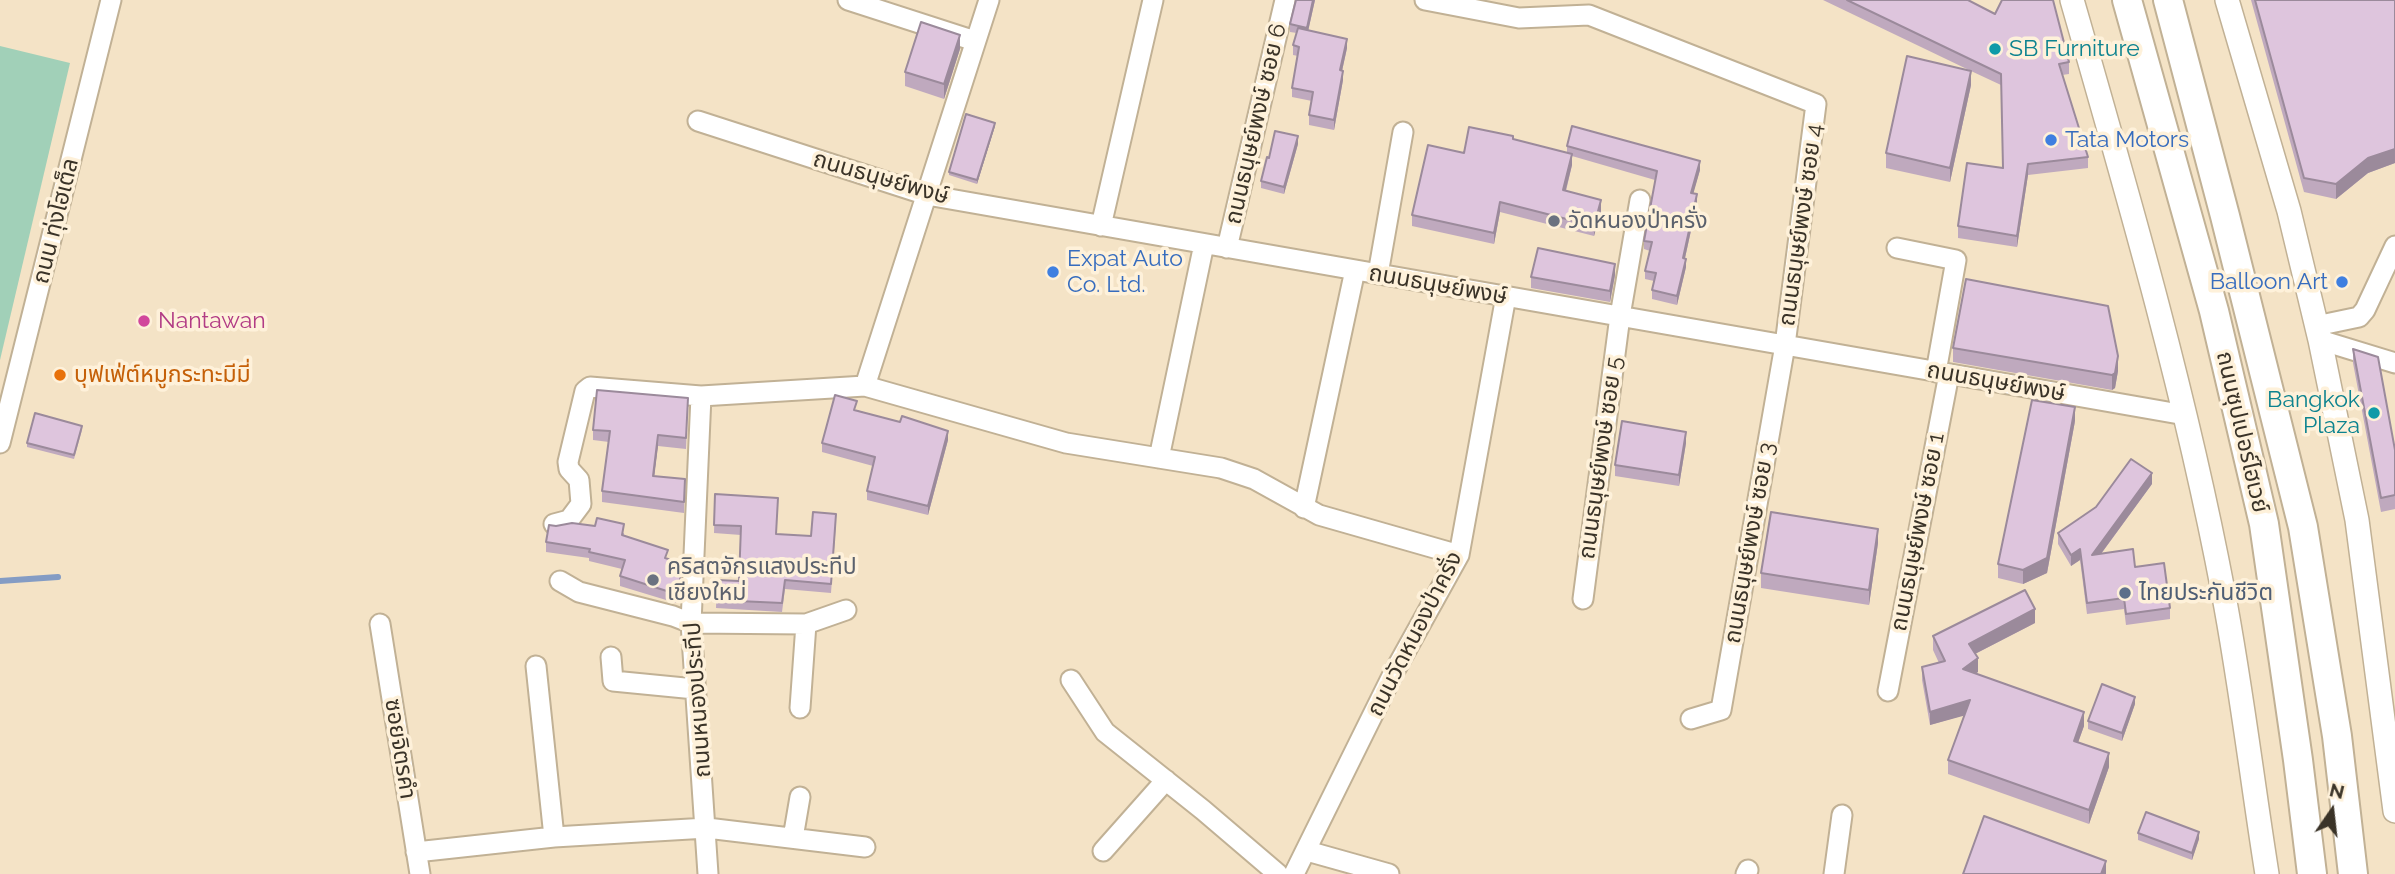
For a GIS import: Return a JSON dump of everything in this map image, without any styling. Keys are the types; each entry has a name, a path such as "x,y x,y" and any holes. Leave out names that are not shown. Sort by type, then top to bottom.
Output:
{"highway":[{"name":"ถนนซุปเปอร์ไฮเวย์","path":"2127,0 2214,311 2264,524 2312,874"},
{"name":"ถนนซุปเปอร์ไฮเวย์","path":"2168,0 2303,527 2337,736 2353,874"}],"main road":[{"path":"2072,0 2128,193 2185,415 2223,592 2267,874"},
{"path":"2227,0 2289,211 2318,333 2357,520 2395,811"}],"street":[{"name":"ถนน ทุ่งโฮเต็ล","path":"0,443 111,0"},
{"path":"848,0 975,41"},
{"path":"865,386 989,0"},
{"path":"1101,226 1153,0"},
{"name":"ถนนธนุษย์พงษ์ ซอย 6","path":"1227,248 1285,0"},
{"name":"ถนนธนุษย์พงษ์ ซอย 4","path":"1425,0 1520,18 1589,15 1816,104 1784,345"},
{"name":"ถนนธนุษย์พงษ์","path":"698,121 927,195 2185,415"},
{"path":"1378,274 1403,132"},
{"name":"ถนนธนุษย์พงษ์ ซอย 5","path":"1583,600 1620,316 1640,200"},
{"path":"1159,458 1204,244"},
{"path":"2318,333 2360,317 2395,246"},
{"name":"ถนนธนุษย์พงษ์ ซอย 1","path":"1888,691 1942,373 1956,260 1898,248"},
{"path":"1304,508 1355,270"},
{"name":"ถนนวัดหนองป่าครั่ง","path":"1294,874 1394,672 1459,555 1506,296"},
{"path":"2318,333 2395,363"},
{"name":"ถนนธนุษย์พงษ์ ซอย 3","path":"1691,719 1721,710 1784,345"},
{"path":"554,524 569,520 581,504 579,480 569,469 568,462 587,389 594,387 701,396 865,386 1066,443 1221,468 1254,479 1319,515 1459,555"},
{"name":"ถนนหนองประทีป","path":"701,396 691,623 707,828 708,874"},
{"path":"560,581 579,592 691,623 806,624 846,610"},
{"name":"ซอยจิตรคำ","path":"380,624 420,874"},
{"path":"800,708 806,624"},
{"path":"611,657 613,681 695,689"},
{"path":"536,666 554,837"},
{"path":"1071,680 1105,732 1278,874"},
{"path":"1104,850 1166,780"},
{"path":"793,838 800,797"},
{"path":"1834,874 1842,815"},
{"path":"416,852 554,837 707,828 865,847"},
{"path":"1307,851 1389,874"}],"green space":[{"path":"0,46 70,63 0,360"}],"building":[{"path":"1296,0 1313,0 1307,28 1290,24"},
{"path":"1847,0 1968,0 1995,14 2002,0 2053,0 2069,62 2059,64 2088,157 2028,164 2017,236 1958,226 1967,163 2003,168 2001,74"},
{"path":"2255,0 2395,0 2395,149 2368,158 2336,184 2304,178"},
{"path":"921,22 960,35 944,84 905,72"},
{"path":"1298,28 1347,39 1334,120 1309,115 1313,92 1292,88 1299,47 1293,45"},
{"path":"1907,56 1971,71 1950,168 1886,153"},
{"path":"966,114 995,123 977,180 949,172"},
{"path":"1572,126 1700,161 1691,193 1697,194 1677,296 1652,290 1656,273 1645,271 1652,242 1644,241 1657,171 1567,146"},
{"path":"1469,127 1513,136 1513,139 1572,154 1563,190 1601,200 1594,226 1500,202 1494,233 1412,215 1428,145 1464,153"},
{"path":"1275,131 1298,136 1284,187 1261,181"},
{"path":"1538,248 1615,264 1610,291 1531,277"},
{"path":"1966,279 2108,306 2118,356 2115,373 2112,375 1953,348"},
{"name":"Bangkok Plaza","path":"2353,349 2378,357 2395,450 2395,495 2381,498"},
{"path":"597,390 688,398 686,438 658,435 653,476 685,479 684,502 602,491 610,431 593,430"},
{"path":"835,395 857,401 854,410 900,422 902,416 948,431 928,506 867,491 875,457 822,443"},
{"path":"2032,400 2075,407 2047,558 2023,570 1998,564"},
{"path":"35,413 82,426 74,455 27,443"},
{"path":"1622,421 1686,432 1679,475 1615,465"},
{"path":"2131,459 2152,473 2092,555 2133,549 2135,567 2164,563 2170,608 2126,614 2124,598 2087,603 2080,549 2071,555 2058,533 2096,507"},
{"path":"715,494 778,498 776,534 811,536 813,512 836,514 831,584 785,580 782,603 716,600 717,580 739,581 741,526 714,525"},
{"path":"1771,512 1878,529 1869,590 1761,573"},
{"path":"597,518 624,524 622,535 668,550 665,558 681,563 676,594 620,576 625,560 589,552 590,549 546,542 549,525 572,523 595,526"},
{"path":"2025,590 2035,609 1969,644 1978,658 1963,669 2084,712 2074,741 2109,753 2089,810 1948,760 1970,700 1930,712 1922,667 1945,661 1933,636"},
{"path":"2102,684 2135,697 2122,733 2088,721"},
{"path":"2146,812 2199,832 2192,853 2138,833"},
{"path":"1984,816 2106,861 2101,874 1963,874"}],"waterway":[{"path":"0,581 58,577"}],"place":[{"name":"SB Furniture","path":"1995,49"},
{"name":"Tata Motors","path":"2051,140"},
{"name":"วัดหนองป่าครั่ง","path":"1554,221"},
{"name":"Expat Auto Co. Ltd.","path":"1053,272"},
{"name":"Balloon Art","path":"2342,282"},
{"name":"Nantawan","path":"144,321"},
{"name":"บุฟเฟ่ต์หมูกระทะมีมี่","path":"60,375"},
{"name":"Bangkok Plaza","path":"2374,413"},
{"name":"คริสตจักรแสงประทีป เชียงใหม่","path":"653,580"},
{"name":"ไทยประกันชีวิต","path":"2125,593"}]}
